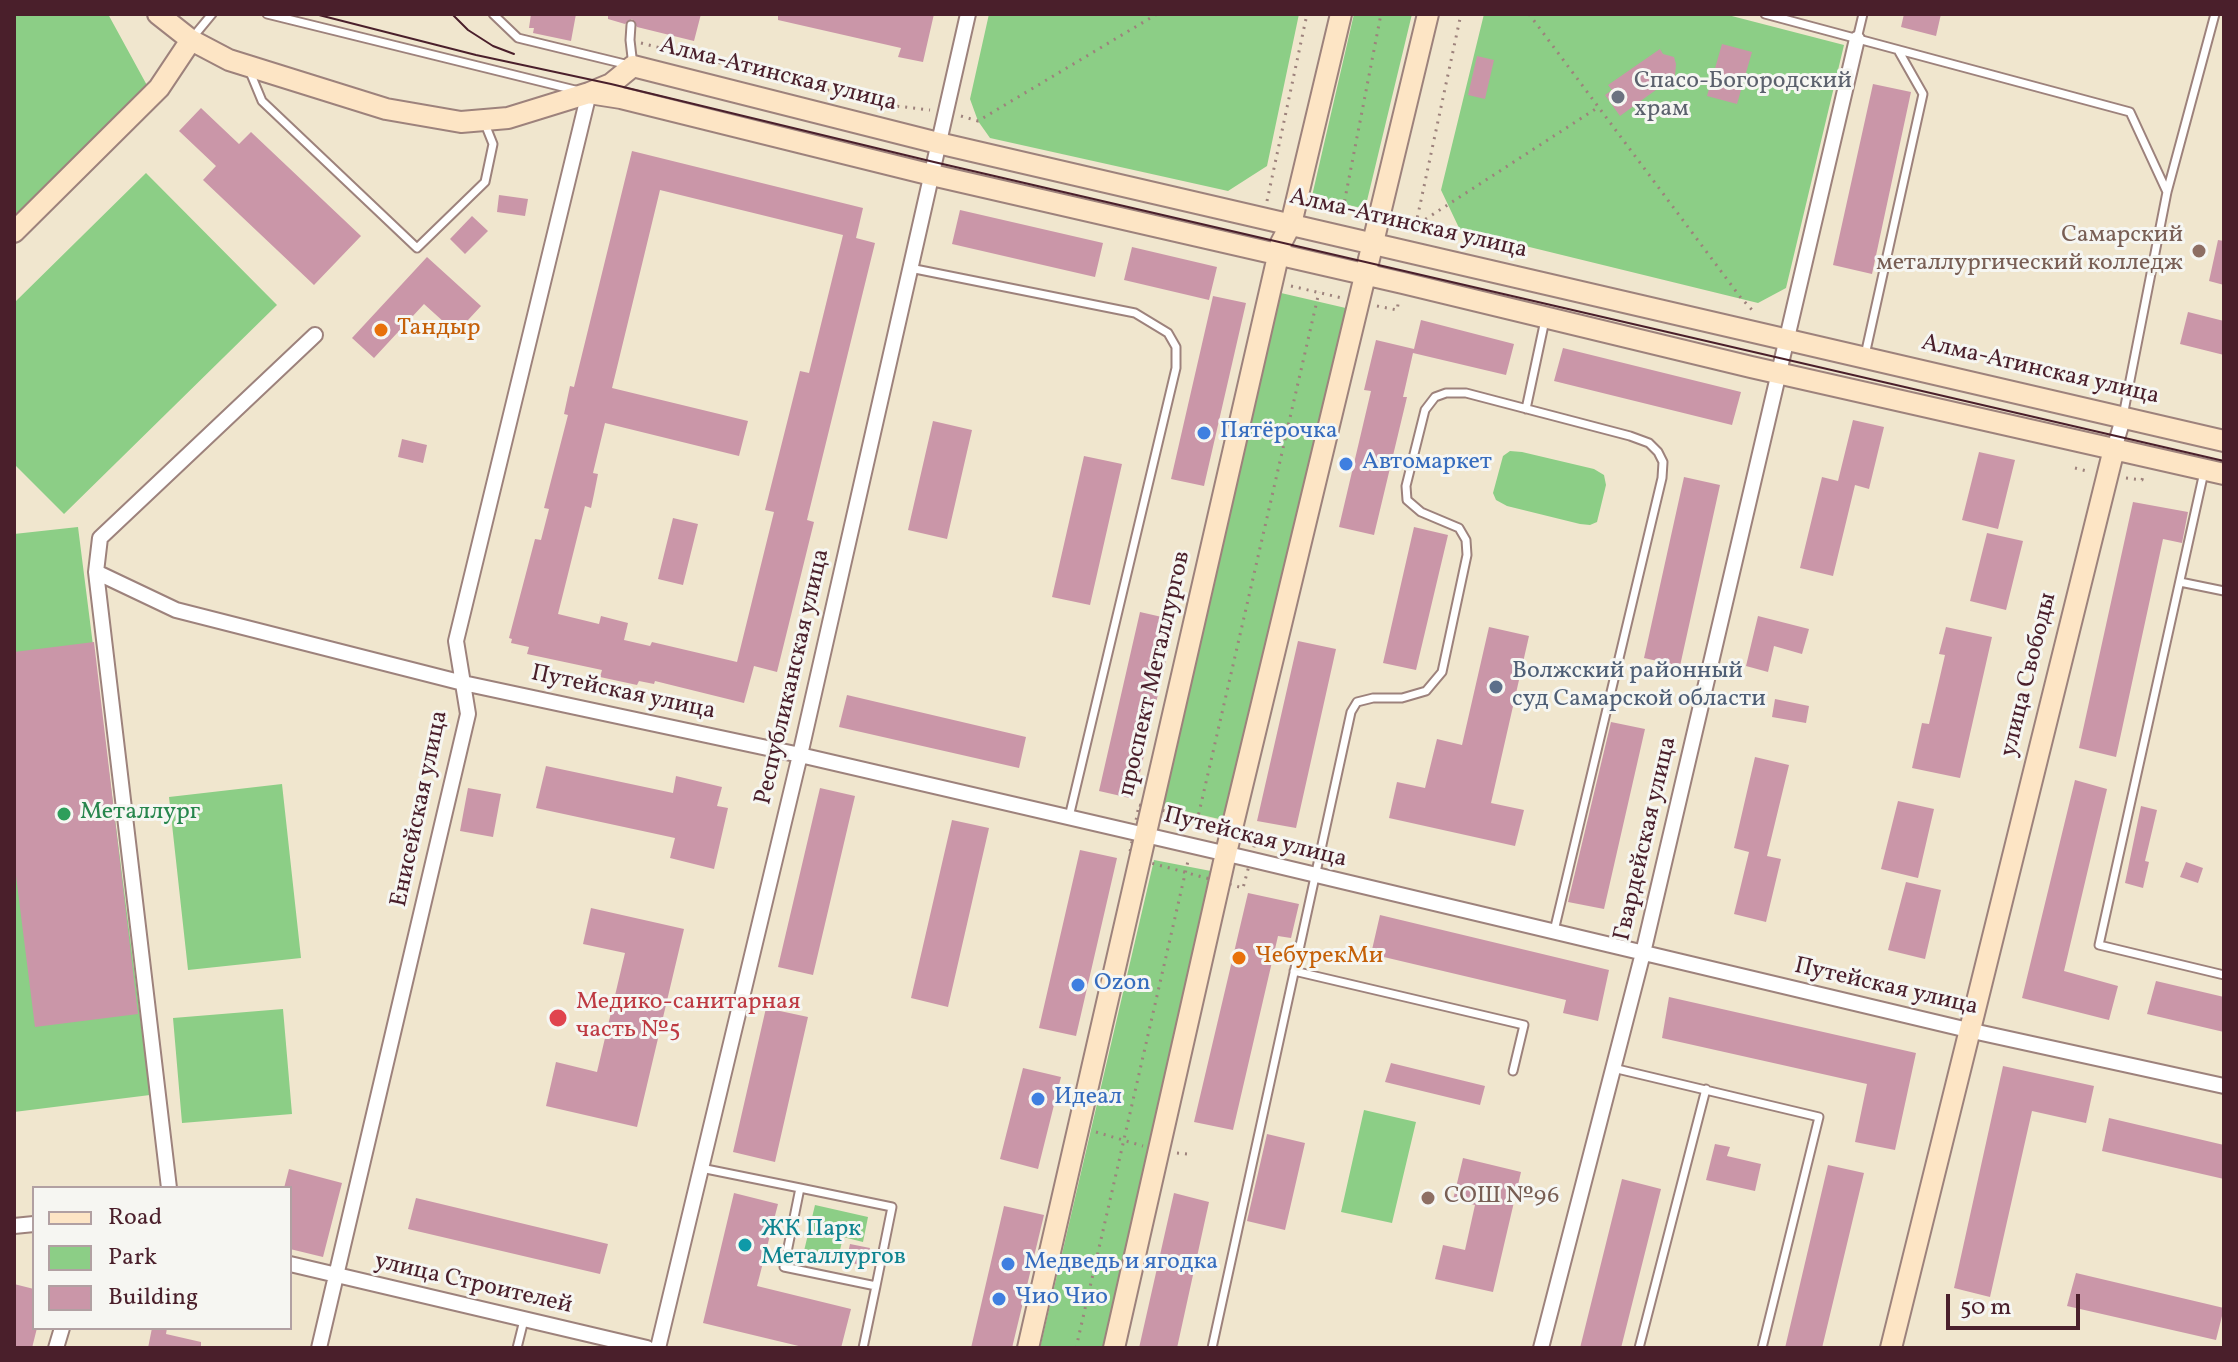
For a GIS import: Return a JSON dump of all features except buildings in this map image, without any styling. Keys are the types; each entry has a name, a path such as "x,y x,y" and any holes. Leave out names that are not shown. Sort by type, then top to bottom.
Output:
{"street":[{"name":"Алма-Атинская улица","path":"158,14 191,40 229,60 386,109 461,122 508,118 611,84 633,66 938,143 2224,441"},
{"name":"Республиканская улица","path":"658,1348 800,755 968,14"},
{"name":"проспект Металлургов","path":"1028,1348 1079,1126 1134,858 1146,835 1145,806 1281,243 1291,224 1341,14"},
{"path":"1114,1348 1226,853 1428,14"},
{"name":"Гвардейская улица","path":"1541,1348 1643,953 1857,39"},
{"path":"14,232 159,88 191,40"},
{"name":"Алма-Атинская улица","path":"589,93 2214,472"},
{"name":"Енисейская улица","path":"319,1348 468,714 456,641 589,93"},
{"path":"169,1186 96,572 100,538 315,335"},
{"name":"улица Свободы","path":"1891,1348 2123,419"},
{"name":"Путейская улица","path":"96,572 176,610 463,683 800,755 1968,1030 2224,1086"},
{"name":"улица Строителей","path":"292,1265 647,1348"}],"lane":[{"path":"191,40 212,14"},
{"path":"267,14 589,93"},
{"path":"493,14 518,38 633,66 631,25"},
{"path":"1765,14 2130,112 2167,192"},
{"path":"1857,39 1863,14"},
{"name":"улица Свободы","path":"2123,419 2167,192 2215,14"},
{"path":"1865,357 1923,94 1898,50"},
{"path":"247,67 262,101 417,248 485,182 493,144 483,119"},
{"path":"910,268 1135,313 1168,333 1176,347 1176,368 1068,819"},
{"path":"1526,409 1546,318"},
{"path":"1212,1348 1351,712 1357,702 1373,698 1402,698 1426,691 1442,672 1467,555 1466,540 1459,528 1421,512 1407,500 1406,486 1425,410 1435,397 1446,393 1466,393 1649,443 1663,462 1662,478 1553,932"},
{"path":"2214,472 2180,582 2099,945 2224,975"},
{"path":"2180,582 2224,591"},
{"path":"1294,971 1524,1025 1513,1071"},
{"path":"1613,1068 1819,1117 1762,1348"},
{"path":"1639,1348 1706,1089"},
{"path":"701,1168 892,1207 863,1348"},
{"path":"800,1188 784,1267 876,1286"},
{"path":"517,1348 524,1320"}],"path":[{"path":"630,40 887,105 945,112 978,121 1157,14"},
{"path":"1343,209 1381,14"},
{"path":"1415,226 1461,14"},
{"path":"1529,14 1741,298 1757,314"},
{"path":"1297,198 1415,226 1597,108"},
{"path":"1076,1348 1319,292"},
{"path":"1145,806 1258,832"},
{"path":"1134,858 1243,888"},
{"path":"1079,1126 1160,1150 1188,1154"}],"green space":[{"path":"14,14 108,14 149,89 14,221"},
{"path":"989,14 1299,14 1267,166 1228,191 990,138 978,121 970,99"},
{"path":"1354,14 1412,14 1365,209 1312,196"},
{"path":"1484,14 1724,14 1844,45 1786,288 1758,303 1460,230 1441,190"},
{"path":"146,173 277,305 64,514 14,464 14,303"},
{"path":"1281,293 1350,309 1232,822 1163,806"},
{"path":"1510,451 1594,469 1604,475 1606,485 1597,522 1580,524 1507,506 1496,500 1493,493 1503,456"},
{"name":"Металлург","path":"78,527 150,1095 14,1112 14,534"},
{"path":"282,784 301,958 188,970 169,797"},
{"path":"1154,860 1216,872 1104,1348 1040,1348"},
{"path":"283,1009 292,1114 182,1123 173,1018"},
{"path":"1364,1110 1416,1122 1392,1223 1341,1212"},
{"path":"815,1205 868,1217 863,1242 843,1237 838,1259 804,1251"}],"tram line":[{"path":"315,14 476,55 2224,461"},
{"path":"452,14 468,30 493,46 514,54"}],"place":[{"name":"Спасо-Богородский храм","path":"1618,97"},
{"name":"Самарский металлургический колледж","path":"2199,251"},
{"name":"Тандыр","path":"381,330"},
{"name":"Пятёрочка","path":"1204,433"},
{"name":"Автомаркет","path":"1346,464"},
{"name":"Волжский районный суд Самарской области","path":"1496,687"},
{"name":"Металлург","path":"64,814"},
{"name":"ЧебурекМи","path":"1239,958"},
{"name":"Ozon","path":"1078,985"},
{"name":"Медико-санитарная часть №5","path":"558,1018"},
{"name":"Идеал","path":"1038,1099"},
{"name":"СОШ №96","path":"1428,1198"},
{"name":"ЖК Парк Металлургов","path":"745,1245"},
{"name":"Медведь и ягодка","path":"1008,1264"},
{"name":"Чио Чио","path":"999,1299"}]}
